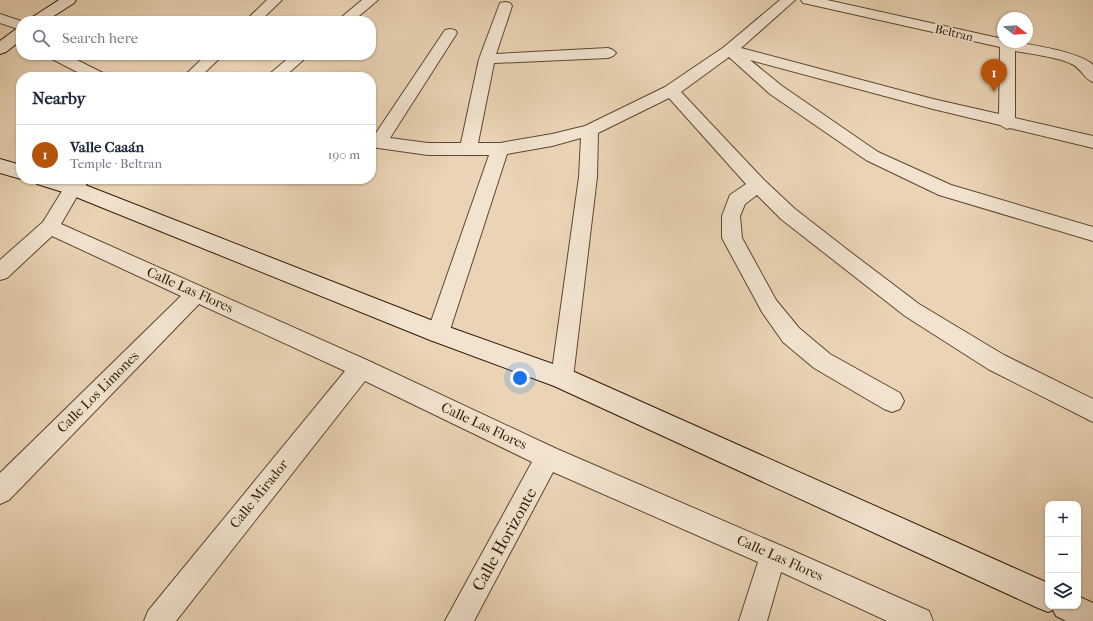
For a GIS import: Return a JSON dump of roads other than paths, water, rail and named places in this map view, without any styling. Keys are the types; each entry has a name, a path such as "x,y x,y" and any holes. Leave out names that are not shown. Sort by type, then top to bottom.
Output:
{"street":[{"path":"44,16 69,0"},
{"path":"257,16 275,0"},
{"path":"350,16 371,0"},
{"path":"376,141 428,149 500,149 552,140 590,130 671,91 729,50 788,0"},
{"name":"Beltran","path":"808,0 997,43"},
{"path":"468,150 487,59 504,6"},
{"path":"0,18 16,30"},
{"path":"376,140 450,33"},
{"path":"0,49 16,36"},
{"path":"1007,48 1007,123"},
{"name":"Beltran","path":"1021,48 1080,61 1086,66 1093,77"},
{"path":"729,50 1007,123 1093,142"},
{"path":"729,50 776,90 872,156 945,190 1093,234"},
{"path":"487,59 608,53"},
{"path":"65,60 89,72"},
{"path":"196,72 210,60"},
{"path":"280,72 295,60"},
{"path":"671,91 788,214 842,257 912,310 996,362 1093,411"},
{"path":"562,378 588,177 590,130"},
{"path":"438,333 500,149"},
{"path":"0,166 16,171"},
{"path":"0,272 50,227 77,184"},
{"path":"80,184 438,333 562,378 1045,597"},
{"path":"758,184 737,200 731,216 732,238 769,306 792,335 822,361 892,401"},
{"name":"Calle Las Flores","path":"50,227 360,368 548,457 773,555 919,621"},
{"name":"Calle Los Limones","path":"0,491 197,294"},
{"name":"Calle Mirador","path":"158,621 360,368"},
{"name":"Calle Horizonte","path":"459,621 548,457"},
{"path":"753,621 773,555"},
{"path":"1073,609 1093,618"}],"place":[{"name":"Valle Caaán","path":"994,92"}]}
